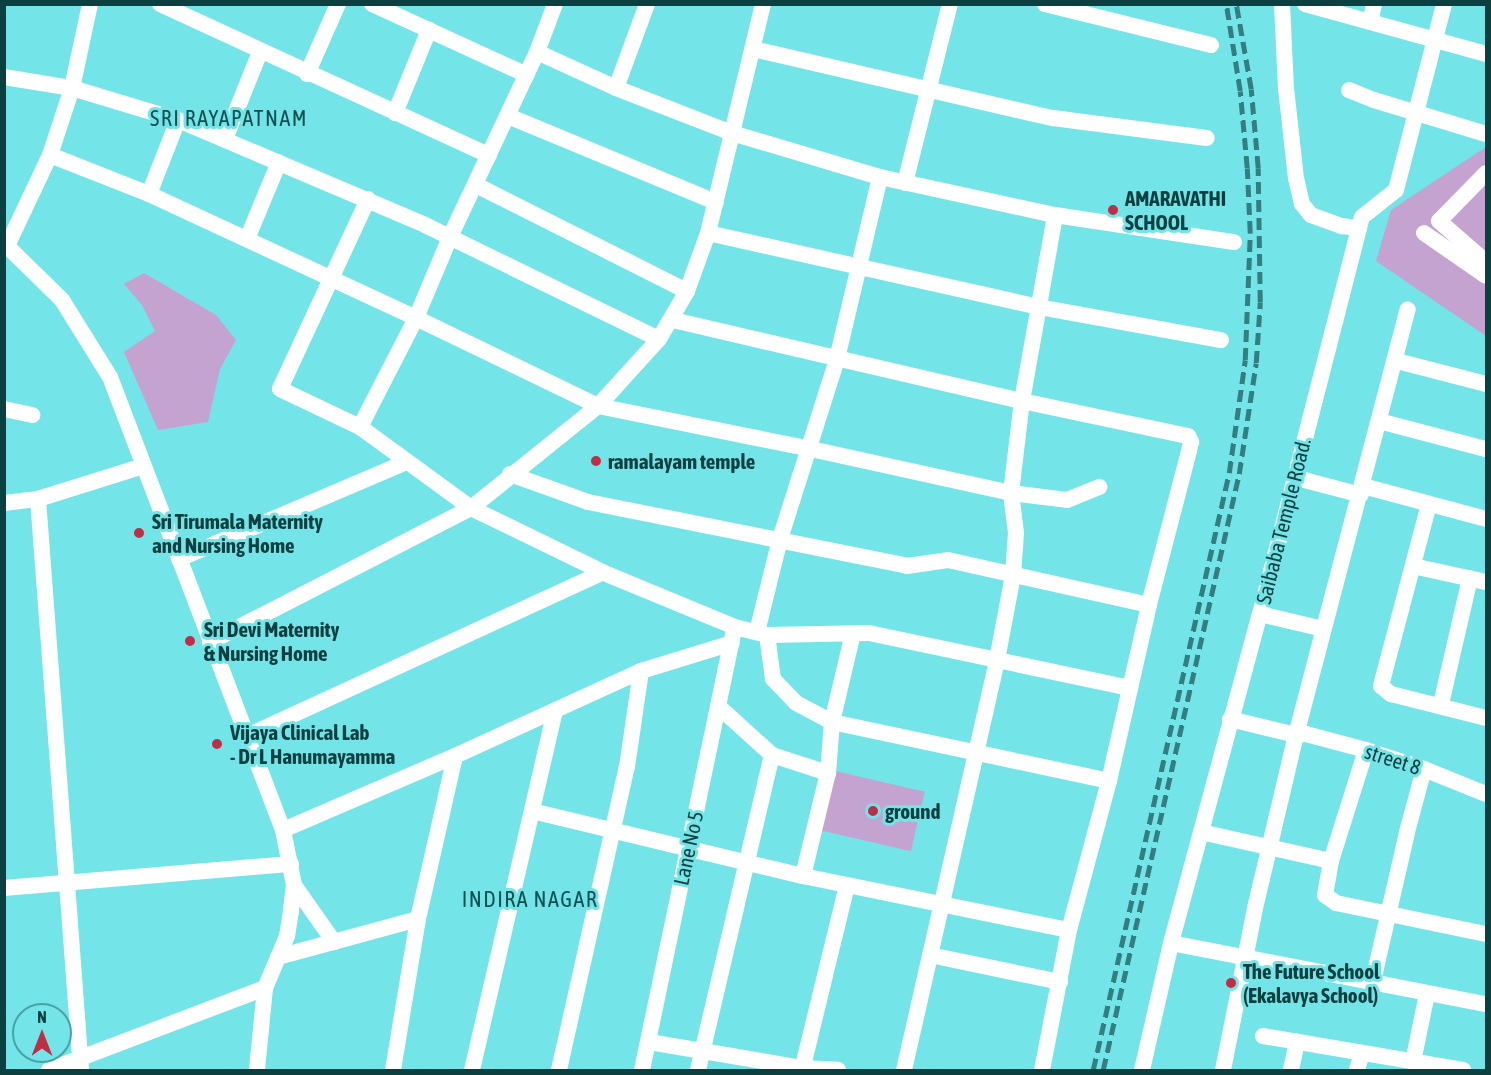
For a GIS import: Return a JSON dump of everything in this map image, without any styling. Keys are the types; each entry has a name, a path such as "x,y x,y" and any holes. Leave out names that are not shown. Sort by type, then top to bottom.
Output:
{"street":[{"path":"90,4 72,88 50,155 6,244 62,300 110,377 283,830 294,885 287,936 265,988 257,1071"},
{"path":"160,4 307,74 489,155"},
{"path":"307,74 338,4"},
{"path":"372,4 526,75"},
{"path":"360,428 416,318 450,237 537,52 555,4"},
{"path":"616,88 648,4"},
{"path":"210,642 471,508 510,474 598,406 660,339 673,320 687,291 708,233 763,4"},
{"path":"905,183 950,4"},
{"path":"1045,4 1211,45"},
{"path":"1282,4 1286,88 1296,178 1302,204 1311,215 1342,226 1359,228"},
{"path":"1305,4 1338,9 1370,22 1486,54"},
{"path":"1370,22 1374,4"},
{"name":"Saibaba Temple Road.","path":"1142,1071 1171,943 1260,614 1293,477 1362,217 1396,190 1444,4"},
{"path":"395,113 429,30"},
{"path":"753,49 1053,118 1207,138"},
{"path":"225,139 260,52"},
{"path":"537,52 616,88 732,134 880,177 1055,215 1234,242"},
{"path":"4,77 72,88 178,120 368,199 660,339"},
{"path":"1349,90 1486,134"},
{"path":"507,116 716,202"},
{"path":"149,194 178,120"},
{"path":"50,155 149,194 416,318 598,406 811,449 1011,493 1067,500 1099,487"},
{"path":"247,239 279,162"},
{"path":"1483,266 1439,221 1486,173"},
{"path":"880,177 860,269 837,358 811,449 780,540 762,633 773,679 796,703 832,722 1108,781"},
{"path":"476,185 687,291"},
{"path":"368,199 280,389 360,428 471,508 733,635"},
{"path":"904,1071 997,660 1013,574 1016,533 1011,493 1022,401 1055,215"},
{"path":"708,233 860,269 1039,307 1221,340"},
{"path":"1424,233 1483,266"},
{"path":"1223,1071 1244,958 1296,735 1397,361 1408,309"},
{"path":"673,320 1022,401 1188,436 1191,442 1069,930 1042,1071"},
{"path":"1397,361 1486,384"},
{"path":"4,410 32,415"},
{"path":"1379,421 1486,448"},
{"path":"179,559 406,462"},
{"path":"4,503 38,499 143,466"},
{"path":"510,474 588,502 907,566 948,560 1149,605"},
{"path":"1293,477 1429,504 1486,519"},
{"path":"38,499 81,1065"},
{"path":"1429,504 1381,686 1391,693 1441,704 1486,718"},
{"path":"1413,566 1478,580 1441,704"},
{"path":"247,736 603,572"},
{"path":"1260,614 1323,629"},
{"path":"803,876 828,773 832,722 853,633"},
{"path":"283,830 455,756 641,671 733,635 869,633 1130,688"},
{"name":"Lane No 5","path":"642,1071 733,635"},
{"path":"560,1071 627,767 641,671"},
{"path":"718,706 772,756 828,773"},
{"path":"472,1071 555,710"},
{"name":"street 8","path":"1230,720 1296,735 1306,734 1366,750 1424,769 1486,794"},
{"path":"1366,750 1331,861 1325,895 1328,899 1387,915 1486,934"},
{"path":"393,1071 418,919 455,756"},
{"path":"698,1071 772,756"},
{"path":"1373,981 1387,915 1424,769"},
{"path":"532,811 803,876 1069,930"},
{"path":"1201,832 1331,861"},
{"path":"4,888 291,864"},
{"path":"294,885 334,942"},
{"path":"803,1069 847,885"},
{"path":"278,957 418,919"},
{"path":"1171,943 1486,1004"},
{"path":"930,955 1060,982"},
{"path":"50,1071 81,1065 265,988"},
{"path":"1413,1062 1427,994"},
{"path":"1263,1036 1463,1071"},
{"path":"649,1042 803,1069 838,1071"},
{"path":"1291,1071 1297,1042"},
{"path":"1357,1071 1362,1053"}],"shaded area":[{"path":"1486,147 1486,336 1376,261 1391,210"},
{"path":"144,273 216,315 236,340 220,369 208,422 158,430 124,352 155,331 142,305 124,284"},
{"name":"ground","path":"835,771 925,792 911,851 821,830"}],"railway":[{"path":"1093,1070 1229,473 1245,360 1250,233 1247,168 1240,91 1226,4"},
{"path":"1103,1070 1239,474 1256,363 1260,302 1258,168 1251,89 1236,4"}],"place":[{"name":"AMARAVATHI SCHOOL","path":"1113,210"},
{"name":"ramalayam temple","path":"596,461"},
{"name":"Sri Tirumala Maternity and Nursing Home","path":"139,533"},
{"name":"Sri Devi Maternity & Nursing Home","path":"190,641"},
{"name":"Vijaya Clinical Lab - Dr L Hanumayamma","path":"217,744"},
{"name":"ground","path":"873,811"},
{"name":"The Future School (Ekalavya School)","path":"1231,983"}],"district":[{"name":"SRI RAYAPATNAM","path":"229,119"},
{"name":"INDIRA NAGAR","path":"530,900"}]}
